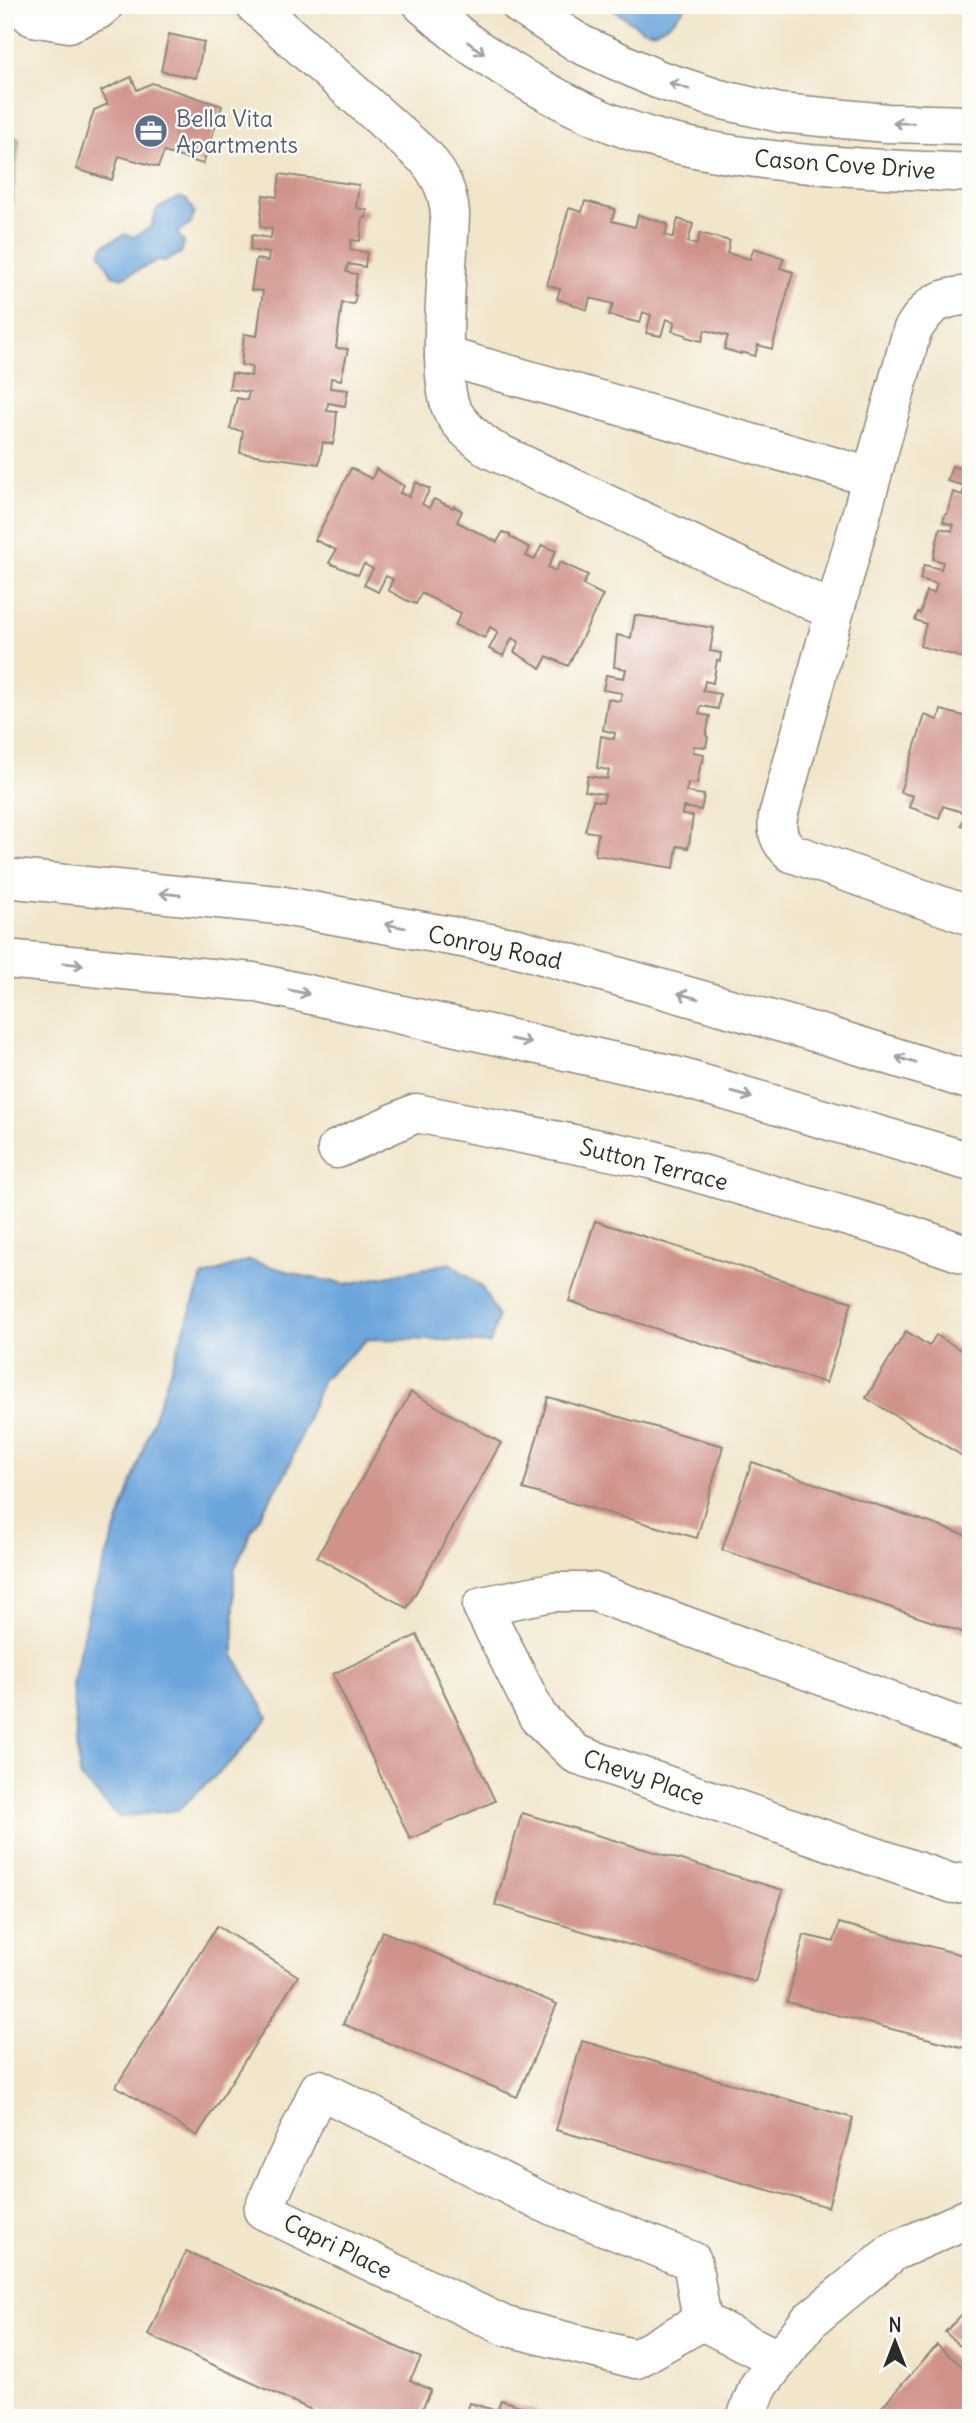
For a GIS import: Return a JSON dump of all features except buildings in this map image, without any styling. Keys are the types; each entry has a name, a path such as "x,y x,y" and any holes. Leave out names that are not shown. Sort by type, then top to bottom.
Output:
{"main road":[{"path":"20,5 33,17 69,23 104,5"},
{"path":"255,5 426,159 439,174 448,194 450,214 444,356 451,409 466,430 490,449 833,611"},
{"name":"Cason Cove Drive","path":"423,5 475,48 544,91 614,123 667,142 765,160 827,167 971,173"},
{"name":"Cason Cove Drive","path":"520,5 580,44 657,79 719,99 780,113 887,123 971,125"},
{"path":"971,295 945,298 925,309 912,331 833,611 776,829 779,840 792,853 971,916"},
{"path":"444,356 871,477"},
{"name":"Conroy Road","path":"5,878 278,905 518,948 828,1036 971,1081"},
{"path":"5,959 253,982 665,1073 971,1162"},
{"name":"Sutton Terrace","path":"337,1149 416,1114 650,1159 907,1234 971,1256"},
{"name":"Chevy Place","path":"971,1731 594,1592 552,1592 482,1606 538,1717 576,1754 954,1884 971,1881"},
{"name":"Capri Place","path":"319,2089 538,2200 692,2261 702,2321 636,2359 505,2326 263,2210 319,2089"},
{"path":"746,2418 758,2386 809,2321 893,2252 971,2217"},
{"path":"702,2321 779,2360"}],"green space":[{"path":"5,135 19,138 11,208 5,207"}],"water":[{"path":"606,5 687,5 673,21 654,32 642,29"},
{"path":"179,197 187,200 195,213 190,225 177,232 184,243 181,253 166,261 158,260 122,278 112,275 100,253 104,245 125,234 133,237 151,227 157,209"},
{"path":"249,1260 307,1277 346,1284 450,1263 482,1287 498,1317 490,1344 444,1340 368,1339 323,1379 287,1471 251,1531 234,1570 234,1655 268,1717 235,1758 178,1810 119,1817 80,1777 72,1684 90,1605 202,1277"}],"place":[{"name":"Bella Vita Apartments","path":"151,131"}]}
